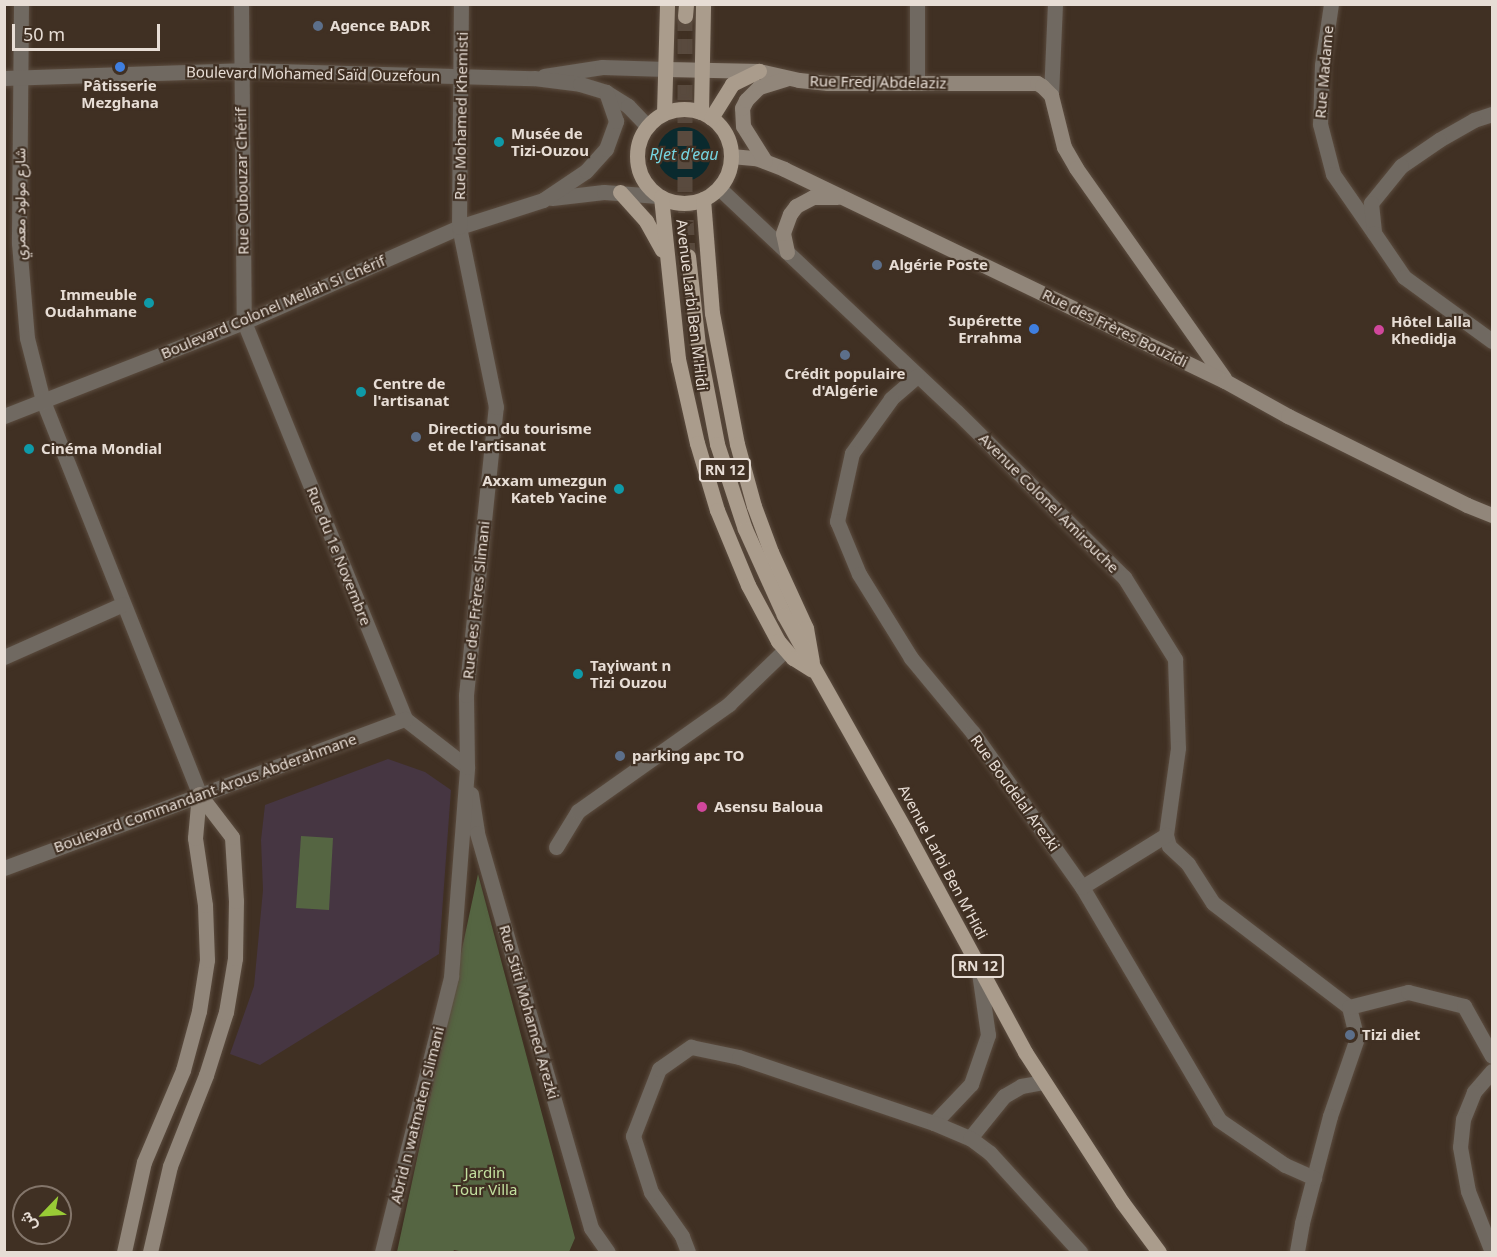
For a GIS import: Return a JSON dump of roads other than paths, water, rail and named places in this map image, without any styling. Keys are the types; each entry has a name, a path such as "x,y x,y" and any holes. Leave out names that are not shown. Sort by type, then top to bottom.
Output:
{"main road":[{"path":"664,113 667,4"},
{"path":"703,4 701,70 706,115"},
{"name":"Rue Fredj Abdelaziz","path":"666,69 759,71 788,78 828,83 1037,83 1051,95"},
{"path":"706,115 732,84 759,71"},
{"path":"765,161 743,126 742,108 759,87 788,78"},
{"path":"1051,95 1064,147 1072,163 1225,381"},
{"path":"676,110 706,115 726,135 731,156 730,167 719,188 703,199 678,203 660,197 644,182 637,163 638,144 647,126 664,113 676,110"},
{"name":"Rue des Frères Bouzidi","path":"731,156 765,161 844,198 1225,381 1288,416 1467,505 1492,514"},
{"path":"620,192 646,221 665,255"},
{"name":"Avenue Larbi Ben M'Hidi","path":"660,197 678,359 688,405 717,510 748,585 785,650 812,670"},
{"path":"787,252 783,233 790,214 796,206 813,197 844,198"},
{"name":"Avenue Larbi Ben M'Hidi","path":"703,199 712,313 737,444 768,543 806,628 812,656 812,670"},
{"name":"Avenue Larbi Ben M'Hidi","path":"688,256 698,345 725,472 756,555 812,670 896,812 1043,1082 1122,1202 1159,1252"},
{"path":"124,1252 144,1162 183,1070 201,1001 207,960 205,906 195,838 199,794"},
{"path":"150,1252 170,1166 206,1075 226,1012 235,958 236,901 232,837 199,794"}],"street":[{"name":"شارع مولود معمري","path":"21,4 19,243 27,338 43,401 199,794"},
{"name":"Rue Oubouzar Chérif","path":"241,4 244,322"},
{"name":"Rue Mohamed Khemisti","path":"459,226 461,4"},
{"path":"917,4 917,82"},
{"path":"1051,95 1055,4"},
{"name":"Rue Madame","path":"1331,4 1322,65 1320,124 1333,174 1404,277 1492,341"},
{"name":"Boulevard Mohamed Saïd Ouzefoun","path":"534,78 602,67 666,69"},
{"name":"Boulevard Mohamed Saïd Ouzefoun","path":"4,78 241,70 534,78 580,84 606,92 628,106 647,126"},
{"name":"Boulevard Colonel Mellah Si Chérif","path":"543,200 586,171 606,149 616,121 606,92"},
{"path":"1374,233 1371,203 1401,166 1439,140 1474,120 1492,114"},
{"name":"Avenue Colonel Amirouche","path":"719,188 1124,577 1175,659 1179,748 1166,835"},
{"name":"Boulevard Colonel Mellah Si Chérif","path":"4,417 244,322 459,226 543,200 584,193 620,192 660,197"},
{"name":"Rue des Frères Slimani","path":"451,977 467,766 466,695 496,406 459,226"},
{"name":"Rue du 1e Novembre","path":"244,322 405,719"},
{"name":"Rue Boudelal Arezki","path":"916,375 891,399 852,453 837,521 859,574 911,658 973,733 1082,887 1219,1120 1285,1165 1314,1178"},
{"path":"4,657 123,604"},
{"path":"556,847 578,811 729,704 785,650"},
{"path":"405,719 467,766"},
{"name":"Boulevard Commandant Arous Abderahmane","path":"4,868 405,719"},
{"name":"Rue Stiti Mohamed Arezki","path":"467,766 477,833 536,1039 591,1228 608,1252"},
{"path":"1082,887 1166,835 1169,846 1188,864 1213,903 1349,1007 1357,1038 1330,1116 1298,1252"},
{"path":"934,1123 971,1084 988,1035 978,966"},
{"name":"Abrid n watmaten Slimani","path":"382,1252 451,977"},
{"path":"1349,1007 1408,992 1464,1006 1492,1056"},
{"path":"688,1252 682,1236 651,1192 633,1136 659,1069 691,1047 739,1057 934,1123 970,1138 990,1153 1080,1252"},
{"path":"1492,1071 1474,1092 1463,1119 1460,1147 1468,1191 1492,1252"},
{"path":"970,1138 1004,1096 1021,1086 1043,1082"}],"water":[{"name":"RJet d'eau","path":"684,127 694,129 703,135 709,144 711,154 709,164 703,173 694,179 684,181 674,179 665,173 659,164 657,154 659,144 665,135 674,129"}],"tunnel":[{"path":"685,16 685,197 688,256"}],"place":[{"name":"Agence BADR","path":"318,26"},
{"name":"Pâtisserie Mezghana","path":"120,67"},
{"name":"Musée de Tizi-Ouzou","path":"499,142"},
{"name":"Algérie Poste","path":"877,265"},
{"name":"Immeuble Oudahmane","path":"149,303"},
{"name":"Supérette Errahma","path":"1034,329"},
{"name":"Hôtel Lalla Khedidja","path":"1379,330"},
{"name":"Crédit populaire d'Algérie","path":"845,355"},
{"name":"Centre de l'artisanat","path":"361,392"},
{"name":"Direction du tourisme et de l'artisanat","path":"416,437"},
{"name":"Cinéma Mondial","path":"29,449"},
{"name":"Axxam umezgun Kateb Yacine","path":"619,489"},
{"name":"Taɣiwant n Tizi Ouzou","path":"578,674"},
{"name":"parking apc TO","path":"620,756"},
{"name":"Asensu Baloua","path":"702,807"},
{"name":"Tizi diet","path":"1350,1035"}],"park label":[{"name":"Jardin Tour Villa","path":"485,1180"}]}
